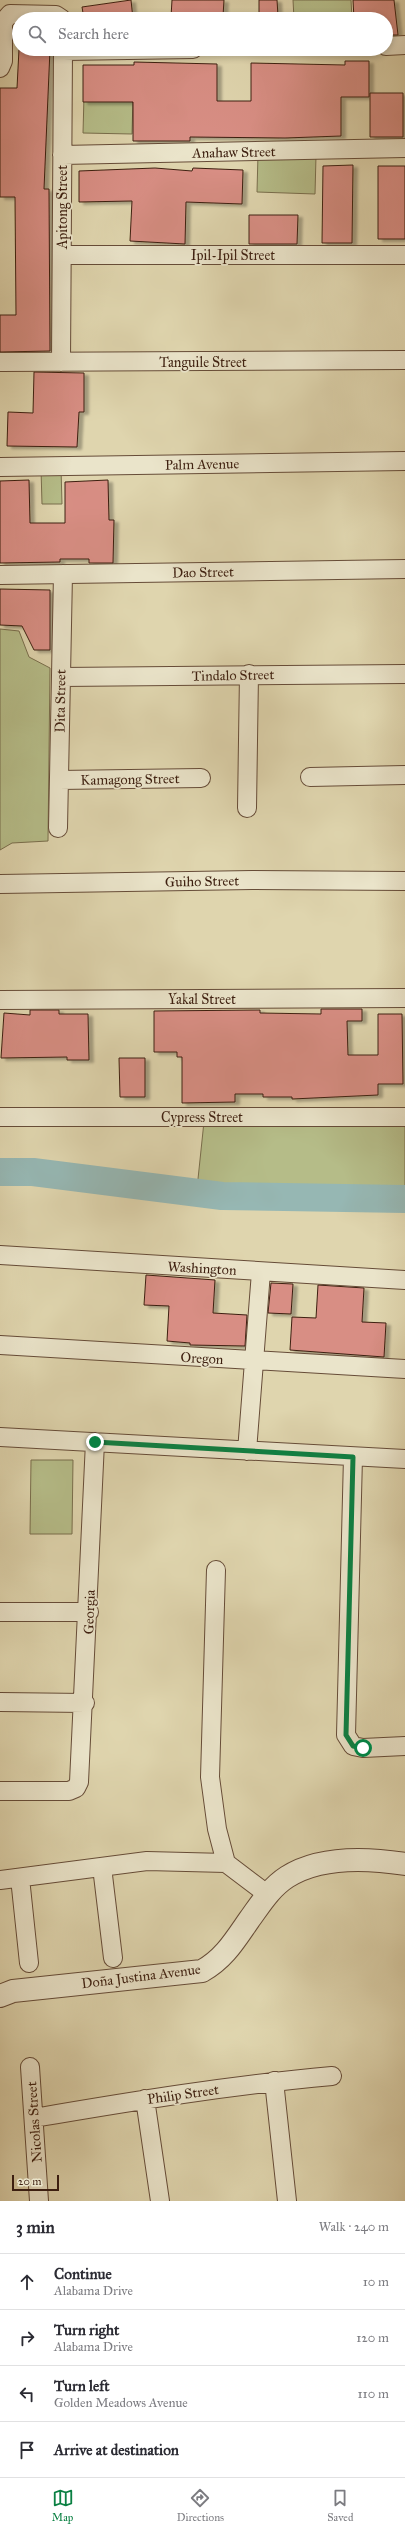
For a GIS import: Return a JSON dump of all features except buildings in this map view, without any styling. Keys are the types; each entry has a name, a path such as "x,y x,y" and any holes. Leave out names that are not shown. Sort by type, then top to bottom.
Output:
{"street":[{"path":"0,68 3,61 3,22 10,14 12,14"},
{"path":"393,46 405,45"},
{"name":"Apitong Street","path":"61,362 63,56"},
{"name":"Anahaw Street","path":"62,155 405,148"},
{"name":"Ipil-Ipil Street","path":"62,256 405,255"},
{"name":"Tanguile Street","path":"0,362 405,360"},
{"name":"Palm Avenue","path":"0,467 405,461"},
{"name":"Dao Street","path":"0,575 405,569"},
{"name":"Dita Street","path":"58,828 63,574"},
{"path":"247,808 249,674"},
{"name":"Tindalo Street","path":"61,677 249,674 405,674"},
{"path":"310,777 405,775"},
{"name":"Kamagong Street","path":"59,780 201,778"},
{"name":"Guiho Street","path":"0,884 252,880 405,881"},
{"name":"Yakal Street","path":"0,1000 405,998"},
{"name":"Cypress Street","path":"0,1117 405,1117"},
{"name":"Washington","path":"0,1255 405,1280"},
{"path":"248,1451 261,1272"},
{"name":"Oregon","path":"0,1345 405,1369"},
{"path":"0,1437 405,1459"},
{"name":"Georgia","path":"0,1791 68,1790 76,1788 79,1782 85,1703 95,1442"},
{"path":"353,1457 346,1735 353,1746 363,1748 405,1746"},
{"path":"216,1570 210,1777 217,1829 226,1863"},
{"path":"0,1612 88,1612"},
{"path":"0,1702 85,1703"},
{"name":"Doña Justina Avenue","path":"0,1996 13,1991 202,1971 215,1964 224,1955 267,1894 287,1877 312,1866 352,1859 405,1864"},
{"path":"0,1880 148,1861 226,1863 267,1894"},
{"path":"102,1868 113,1958"},
{"path":"20,1878 29,1963"},
{"name":"Nicolas Street","path":"30,2067 39,2201"},
{"name":"Philip Street","path":"34,2118 145,2099 274,2081 332,2076"},
{"path":"274,2081 287,2201"},
{"path":"145,2099 160,2201"}],"green space":[{"path":"293,0 351,0 352,12 294,12"},
{"path":"84,96 133,97 132,134 83,133"},
{"path":"258,154 316,156 315,194 257,192"},
{"path":"61,468 62,504 42,504 41,469"},
{"path":"0,629 19,631 29,657 50,668 48,841 12,843 0,850"},
{"path":"405,1111 405,1202 343,1203 196,1198 205,1112"},
{"path":"31,1460 73,1460 72,1534 30,1534"}],"waterway":[{"path":"0,1172 33,1172 222,1196 405,1199"}],"route":[{"path":"95,1442 353,1457 346,1735 353,1746 363,1748"}]}
